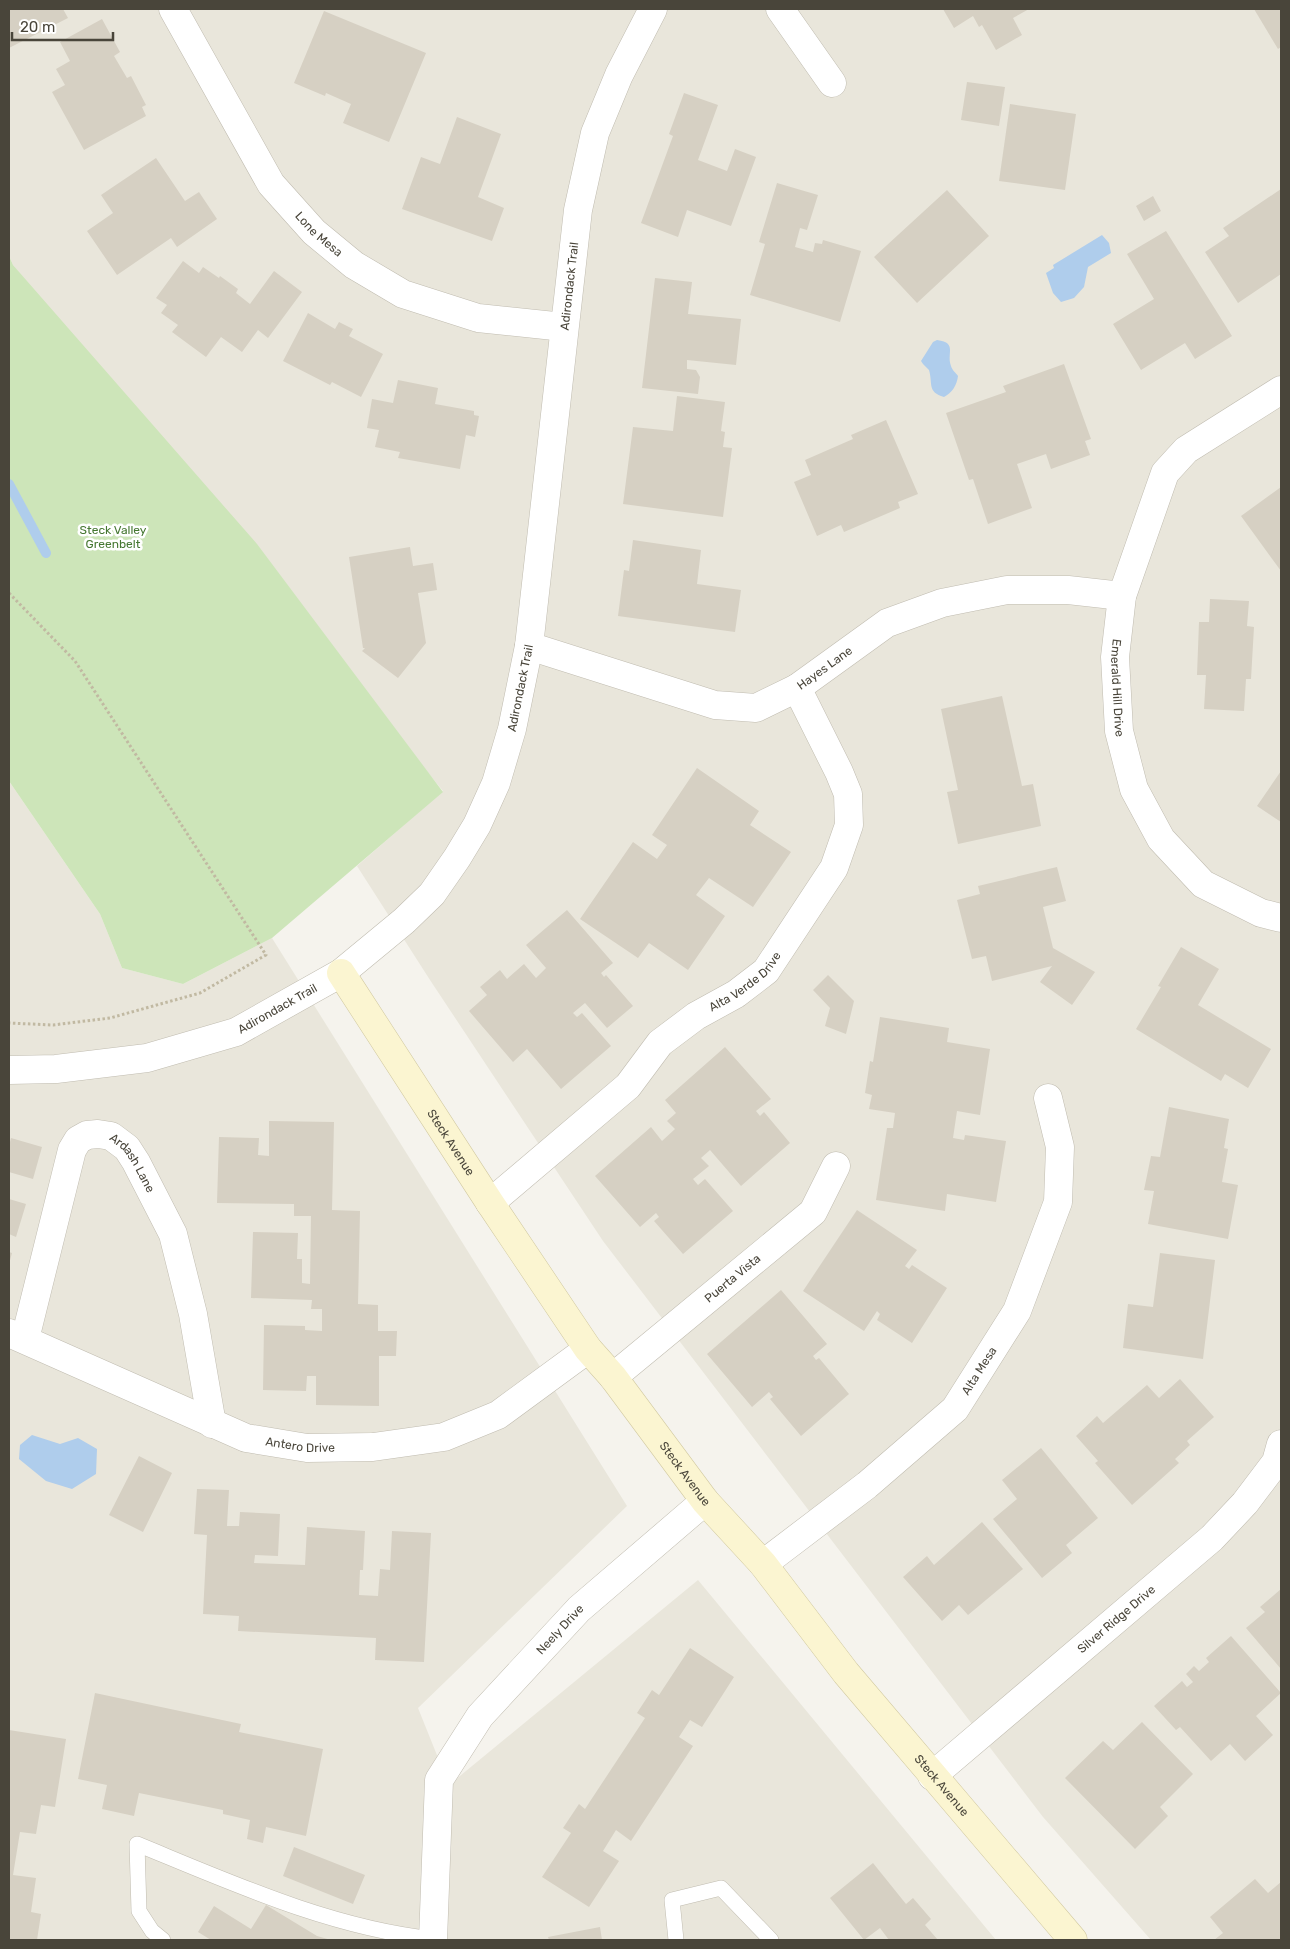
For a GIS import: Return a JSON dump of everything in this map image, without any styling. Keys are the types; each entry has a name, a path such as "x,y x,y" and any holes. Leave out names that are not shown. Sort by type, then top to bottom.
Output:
{"street":[{"name":"Lone Mesa","path":"173,9 271,184 314,232 354,265 404,294 478,318 564,327"},
{"name":"Adirondack Trail","path":"9,1070 56,1069 147,1058 236,1032 341,973 404,921 432,894 458,858 477,825 496,783 512,729 529,646 578,210 595,133 619,75 653,9"},
{"path":"780,9 832,83"},
{"name":"Emerald Hill Drive","path":"1281,390 1186,450 1165,473 1122,596 1115,657 1119,731 1134,789 1161,839 1203,884 1262,912 1281,918"},
{"name":"Hayes Lane","path":"529,646 715,705 756,708 797,688 887,623 942,603 1008,590 1068,590 1122,596"},
{"name":"Alta Verde Drive","path":"490,1203 628,1086 660,1044 696,1016 736,994 766,971 834,868 849,824 848,794 797,688"},
{"name":"Steck Avenue","path":"341,973 490,1203 588,1349 613,1377 705,1501 763,1564 846,1673 1073,1940"},
{"name":"Alta Mesa","path":"763,1564 867,1485 955,1409 1017,1311 1058,1202 1060,1147 1048,1098"},
{"name":"Ardash Lane","path":"17,1336 72,1150 78,1140 86,1134 111,1136 127,1148 136,1162 173,1234 193,1314 212,1424"},
{"name":"Puerta Vista","path":"613,1377 813,1212 836,1166"},
{"name":"Antero Drive","path":"17,1336 246,1438 307,1448 373,1447 444,1436 498,1415 588,1349"},
{"name":"Silver Ridge Drive","path":"932,1776 1212,1538 1245,1503 1276,1462 1281,1444"},
{"name":"Neely Drive","path":"433,1939 439,1780 480,1716 579,1609 705,1501"}],"lane":[{"path":"163,1940 152,1931 139,1911 137,1844 251,1891 302,1908 362,1926 407,1936 433,1939"},
{"path":"676,1940 672,1900 721,1888 771,1940"}],"path":[{"path":"9,593 75,662 266,955 200,993 110,1018 53,1026 9,1024"}],"shaded area":[{"path":"9,9 1281,9 1281,1940 1151,1940 1043,1817 603,1241 430,980 357,866 443,791 13,265 9,256"},
{"path":"9,781 100,914 122,968 183,984 272,938 627,1506 418,1708 449,1785 698,1580 996,1940 9,1940"}],"green space":[{"name":"Steck Valley Greenbelt","path":"9,256 13,265 257,544 443,792 272,938 183,984 122,968 100,914 9,781"}],"water":[{"path":"1102,235 1109,243 1111,253 1088,267 1084,287 1074,298 1061,302 1053,293 1046,273 1054,268 1053,265"},
{"path":"937,340 947,343 949,346 951,366 958,376 954,388 944,397 933,390 929,370 921,361 933,342"},
{"path":"32,1435 60,1444 78,1438 97,1449 96,1474 72,1489 46,1481 19,1459 20,1445"}],"building":[{"path":"9,9 63,9 68,18 9,48"},
{"path":"943,9 1029,9 1013,18 1022,35 996,50 982,25 979,27 973,16 954,28"},
{"path":"1254,9 1281,9 1281,47 1278,49"},
{"path":"324,11 426,53 389,142 343,123 351,104 326,93 325,96 294,83"},
{"path":"102,19 120,52 114,56 127,78 131,76 146,105 142,107 146,116 84,150 52,92 65,85 56,69 70,61 60,42"},
{"path":"967,82 1005,87 999,126 961,120"},
{"path":"684,93 718,105 698,160 727,171 735,149 756,157 731,226 687,210 678,237 641,223 673,136 669,134"},
{"path":"1010,104 1076,114 1065,190 999,181"},
{"path":"457,117 501,134 478,197 504,208 492,241 402,209 421,157 440,164"},
{"path":"156,158 185,201 199,192 217,219 177,247 171,238 117,275 87,231 113,213 101,195"},
{"path":"777,183 818,195 807,230 800,228 795,247 813,252 815,243 822,244 823,240 861,251 840,322 750,295 765,244 759,242"},
{"path":"1281,189 1281,274 1238,303 1205,252 1229,236 1223,228"},
{"path":"947,190 989,236 917,303 874,257"},
{"path":"1153,196 1161,211 1144,221 1136,206"},
{"path":"1166,231 1232,336 1195,359 1185,343 1141,370 1113,324 1154,299 1127,254"},
{"path":"183,261 199,273 203,267 219,278 220,276 238,289 236,293 250,304 274,271 302,292 268,338 258,330 242,352 221,337 206,357 172,332 178,325 161,313 167,305 156,298"},
{"path":"655,278 692,282 688,314 741,319 736,365 687,360 687,369 696,370 700,377 698,394 642,388"},
{"path":"308,313 335,329 339,322 353,329 349,336 383,354 361,397 332,382 330,385 283,361"},
{"path":"1064,364 1091,439 1085,441 1090,455 1051,469 1046,454 1017,464 1032,508 988,524 973,479 969,480 946,413 1006,392 1003,386"},
{"path":"398,380 438,388 435,404 474,411 474,415 479,416 475,437 466,435 460,469 398,458 400,452 375,447 379,430 367,428 372,399 393,403"},
{"path":"677,396 725,402 721,431 725,432 723,447 732,448 723,517 623,504 633,427 673,431"},
{"path":"886,420 918,494 898,502 900,508 844,532 841,525 817,536 794,482 811,475 805,460 853,439 851,435"},
{"path":"1281,487 1281,571 1241,516"},
{"path":"633,540 701,550 697,584 741,590 735,632 618,616 624,570 629,571"},
{"path":"410,547 413,566 433,563 437,590 418,593 426,643 398,678 362,651 365,648 363,648 349,557"},
{"path":"1210,599 1249,601 1247,626 1254,627 1251,679 1246,679 1244,711 1204,709 1206,675 1197,675 1199,622 1209,622"},
{"path":"1002,696 1022,786 1033,784 1041,826 958,844 947,792 958,790 941,709"},
{"path":"697,768 759,811 750,825 791,852 753,907 709,878 696,895 725,916 688,970 649,943 638,958 580,919 633,842 657,859 667,845 652,835"},
{"path":"1281,771 1281,822 1257,806"},
{"path":"1057,867 1066,901 1043,907 1053,948 1095,972 1072,1005 1040,982 1052,966 992,981 986,956 972,959 957,900 980,894 978,886"},
{"path":"567,910 613,963 601,973 604,977 606,975 633,1006 607,1028 585,1003 573,1013 577,1017 582,1013 611,1046 561,1089 527,1049 513,1062 469,1011 487,995 480,987 500,970 507,979 524,964 536,978 546,968 526,945"},
{"path":"1181,947 1219,969 1198,1005 1271,1049 1248,1088 1225,1074 1221,1081 1136,1029 1161,987 1158,986"},
{"path":"828,975 854,1001 846,1034 825,1026 830,1008 813,990"},
{"path":"880,1017 949,1028 947,1042 990,1049 980,1115 957,1111 953,1138 964,1140 965,1135 1006,1141 996,1202 947,1194 945,1211 876,1200 887,1128 893,1128 895,1113 869,1109 872,1095 865,1093 870,1061 873,1062"},
{"path":"725,1047 771,1099 756,1111 760,1116 764,1112 790,1143 741,1186 710,1150 701,1158 709,1166 693,1179 698,1185 705,1179 733,1211 683,1254 654,1221 659,1217 656,1213 640,1227 595,1176 651,1127 662,1141 675,1129 667,1121 676,1113 665,1100"},
{"path":"1169,1107 1229,1119 1224,1148 1228,1149 1222,1182 1238,1185 1228,1239 1148,1224 1154,1191 1144,1190 1151,1156 1160,1157"},
{"path":"269,1121 334,1122 332,1210 360,1211 358,1304 378,1305 378,1331 397,1331 396,1356 379,1356 379,1406 316,1405 316,1376 307,1376 306,1391 263,1390 264,1325 305,1326 305,1330 322,1331 322,1309 311,1309 312,1300 251,1298 253,1232 298,1233 297,1259 302,1259 302,1283 310,1284 311,1216 294,1216 294,1204 217,1203 219,1137 259,1138 258,1155 269,1156"},
{"path":"11,1138 42,1147 33,1179 9,1172 9,1146"},
{"path":"9,1199 26,1204 16,1237 9,1234"},
{"path":"857,1210 917,1250 905,1266 909,1269 912,1265 947,1288 912,1343 877,1320 880,1314 877,1311 864,1331 803,1291"},
{"path":"9,1252 12,1253 9,1264"},
{"path":"1160,1253 1215,1260 1203,1359 1123,1348 1128,1304 1153,1307"},
{"path":"781,1290 827,1344 813,1356 816,1360 819,1358 849,1394 801,1436 770,1399 773,1397 769,1392 752,1407 707,1354"},
{"path":"1180,1379 1214,1417 1187,1441 1190,1445 1175,1459 1179,1463 1132,1505 1095,1463 1098,1461 1076,1436 1097,1416 1103,1423 1147,1385 1159,1398"},
{"path":"1041,1448 1098,1518 1066,1545 1072,1553 1042,1578 993,1519 1017,1499 1002,1480"},
{"path":"139,1456 172,1473 143,1532 109,1515"},
{"path":"197,1489 229,1490 227,1526 239,1526 240,1512 280,1514 278,1556 255,1555 254,1563 305,1565 307,1527 365,1531 363,1570 360,1570 359,1595 378,1596 380,1569 390,1570 392,1531 431,1533 424,1662 375,1660 376,1638 238,1631 239,1616 203,1614 207,1535 194,1534"},
{"path":"982,1522 1023,1569 968,1615 959,1605 942,1621 903,1577 927,1556 934,1565"},
{"path":"1281,1589 1281,1669 1246,1628 1265,1612 1260,1607"},
{"path":"1231,1636 1281,1693 1256,1716 1273,1735 1245,1761 1230,1744 1211,1761 1180,1727 1176,1730 1154,1706 1182,1681 1187,1687 1193,1682 1186,1674 1194,1666 1199,1671 1209,1662 1206,1658"},
{"path":"690,1648 734,1677 702,1727 690,1720 679,1737 693,1746 631,1841 616,1830 603,1851 619,1861 589,1907 542,1877 571,1833 563,1828 579,1804 585,1809 645,1718 637,1713 652,1690 659,1695"},
{"path":"95,1693 241,1724 239,1732 323,1749 306,1836 266,1827 263,1843 247,1839 250,1820 223,1814 223,1810 139,1793 134,1816 102,1809 107,1785 78,1779"},
{"path":"1142,1722 1193,1774 1160,1807 1168,1816 1135,1849 1065,1778 1103,1741 1113,1750"},
{"path":"9,1730 66,1739 55,1807 41,1805 36,1834 20,1832 13,1875 36,1878 31,1912 41,1914 37,1940 9,1940"},
{"path":"294,1847 365,1875 353,1904 283,1876"},
{"path":"873,1863 906,1904 913,1898 931,1919 925,1925 938,1940 889,1940 880,1928 864,1940 830,1898"},
{"path":"1255,1879 1268,1893 1281,1882 1281,1940 1214,1940 1223,1933 1210,1917"},
{"path":"266,1905 317,1936 331,1940 211,1940 198,1932 214,1906 251,1929"},
{"path":"600,1927 602,1940 549,1940 548,1937"}],"waterway":[{"path":"9,484 46,553"}]}
